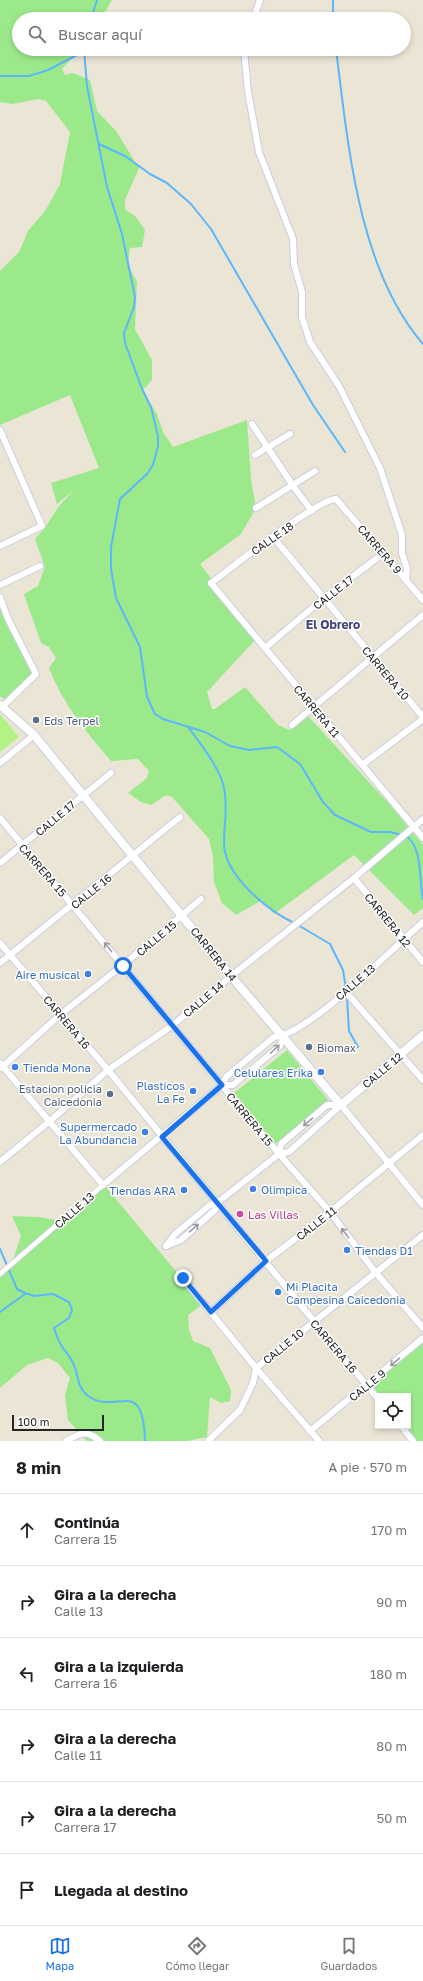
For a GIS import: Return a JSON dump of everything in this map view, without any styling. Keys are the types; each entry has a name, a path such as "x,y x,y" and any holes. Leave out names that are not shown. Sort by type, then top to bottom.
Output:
{"main road":[{"name":"CARRERA 14","path":"1,706 34,735 134,855 231,976 341,1105"},
{"name":"CALLE 12","path":"341,1105 423,1035"}],"street":[{"path":"256,12 260,0"},
{"path":"245,56 248,92 259,152 293,239 294,264 302,292 302,317 310,342 339,386 380,468 402,535 402,553 407,569 406,580"},
{"path":"252,424 266,447 312,511"},
{"path":"0,430 42,526 0,546"},
{"path":"255,455 266,447 290,434"},
{"path":"256,508 315,472"},
{"name":"CARRERA 9","path":"336,499 423,600"},
{"name":"CALLE 18","path":"211,583 273,537 329,500 336,499"},
{"name":"CARRERA 10","path":"273,537 423,718"},
{"name":"CALLE 17","path":"265,648 324,598 384,553"},
{"path":"0,585 40,566"},
{"name":"CARRERA 11","path":"211,583 423,838"},
{"path":"0,597 8,619 36,674 1,706"},
{"path":"292,725 423,616"},
{"path":"362,765 423,718"},
{"path":"0,763 34,735"},
{"name":"CALLE 17","path":"0,863 111,773"},
{"name":"CALLE 16","path":"0,963 74,905 180,817"},
{"name":"CARRERA 15","path":"0,818 22,846 74,905 279,1154 330,1212 376,1273 423,1328"},
{"name":"CALLE 14","path":"0,1162 50,1121 108,1070 173,1025 231,976 354,878 423,819"},
{"name":"CARRERA 12","path":"354,878 423,962"},
{"name":"CALLE 15","path":"1,1066 61,1014 123,966 201,899"},
{"name":"CALLE 13","path":"0,1274 103,1185 162,1137 222,1085 226,1077 274,1037 283,1036 296,1029 346,992 423,922"},
{"name":"CARRERA 16","path":"0,943 108,1070 375,1395"},
{"path":"346,992 423,1080"},
{"name":"CALLE 13","path":"222,1085 233,1085 280,1046 283,1036"},
{"path":"1,1066 50,1121 103,1185"},
{"name":"CALLE 12","path":"279,1154 281,1144 327,1106 341,1105"},
{"name":"CALLE 12","path":"217,1204 210,1204 175,1234 166,1246 181,1240 215,1210 217,1204 279,1154 289,1152 341,1105"},
{"name":"CARRERA 14","path":"341,1105 423,1205"},
{"name":"CALLE 11","path":"211,1312 266,1261 330,1212 423,1135"},
{"name":"CALLE 10","path":"256,1368 423,1235"},
{"path":"183,1278 318,1441"},
{"name":"CALLE 9","path":"310,1431 423,1338"},
{"path":"208,1441 240,1410 253,1383 256,1368"},
{"path":"404,1429 414,1441"},
{"path":"66,1441 81,1433 87,1433 100,1441"}],"green space":[{"path":"0,0 112,0 105,12 12,12 12,56 74,56 62,69 65,75 73,73 90,80 97,111 116,131 139,168 125,200 125,209 136,217 145,230 142,247 130,248 128,265 137,282 135,329 152,360 152,380 142,391 157,414 163,432 173,447 247,420 251,479 256,508 241,534 200,564 257,638 207,692 212,709 215,709 245,687 278,725 290,730 308,716 391,806 423,845 423,908 414,915 354,855 274,914 262,900 236,915 222,903 214,882 213,856 209,839 172,797 166,795 151,805 141,802 128,793 147,778 149,771 138,759 111,761 76,717 61,694 49,668 56,658 49,647 41,643 24,594 38,586 45,567 35,539 44,529 59,506 74,490 57,504 51,483 99,468 70,395 0,425 0,271 19,252 28,231 45,211 60,184 70,132 46,101 38,99 13,104 0,102"},
{"path":"0,605 34,673 6,700 0,696"},
{"path":"0,714 19,737 0,752"},
{"path":"287,1050 329,1101 275,1144 234,1093"},
{"path":"106,1187 203,1304 188,1315 189,1330 193,1341 210,1348 231,1390 230,1401 221,1403 210,1397 207,1437 187,1441 87,1441 68,1420 65,1395 70,1378 58,1363 48,1358 27,1365 0,1388 0,1278 12,1263 21,1236 12,1216 38,1217 56,1220"},
{"path":"423,1338 423,1441 413,1441 403,1429 411,1429 411,1393 375,1393 367,1385"}],"waterway":[{"path":"93,12 97,0"},
{"path":"333,0 333,12"},
{"path":"0,76 29,76 48,70 75,56"},
{"path":"85,56 87,86 107,187 122,234 135,297 134,307 124,333 125,343 142,389 151,407 158,436 158,446 153,465 147,474 120,499 111,547 111,569 116,598 140,647 147,697 155,714 163,719 205,732 230,746 249,750 277,747 300,764 323,802 335,815 371,832 390,832 402,835"},
{"path":"337,56 352,164 370,243 384,280 401,314 423,344"},
{"path":"99,144 125,156 150,174 167,183 191,204 211,229 313,405 345,452"},
{"path":"189,728 210,757 222,781 226,802 224,843 226,855 231,867 239,879 260,900 272,910 294,923"},
{"path":"406,836 411,841 418,856 423,899"},
{"path":"298,925 330,944 343,970 346,989"},
{"path":"347,997 349,1031 358,1047"},
{"path":"0,1249 17,1289 34,1296 53,1294 69,1302 72,1310 69,1318 54,1328 60,1343 75,1367 81,1389 88,1396 98,1401 126,1401 133,1403 139,1409 143,1421 145,1441"},
{"path":"0,1312 25,1294"}],"place":[{"name":"Eds Terpel","path":"36,720"},
{"name":"Aire musical","path":"88,974"},
{"name":"Biomax","path":"309,1047"},
{"name":"Tienda Mona","path":"15,1067"},
{"name":"Celulares Erika","path":"321,1072"},
{"name":"Plasticos La Fe","path":"193,1091"},
{"name":"Estacion policia Caicedonia","path":"110,1094"},
{"name":"Supermercado La Abundancia","path":"145,1132"},
{"name":"Olimpica","path":"253,1189"},
{"name":"Tiendas ARA","path":"184,1190"},
{"name":"Las Villas","path":"240,1214"},
{"name":"Tiendas D1","path":"347,1250"},
{"name":"Mi Placita Campesina Caicedonia","path":"278,1292"}],"district":[{"name":"El Obrero","path":"333,624"}],"route":[{"path":"123,966 222,1085 162,1137 266,1261 211,1312 183,1278"}]}
